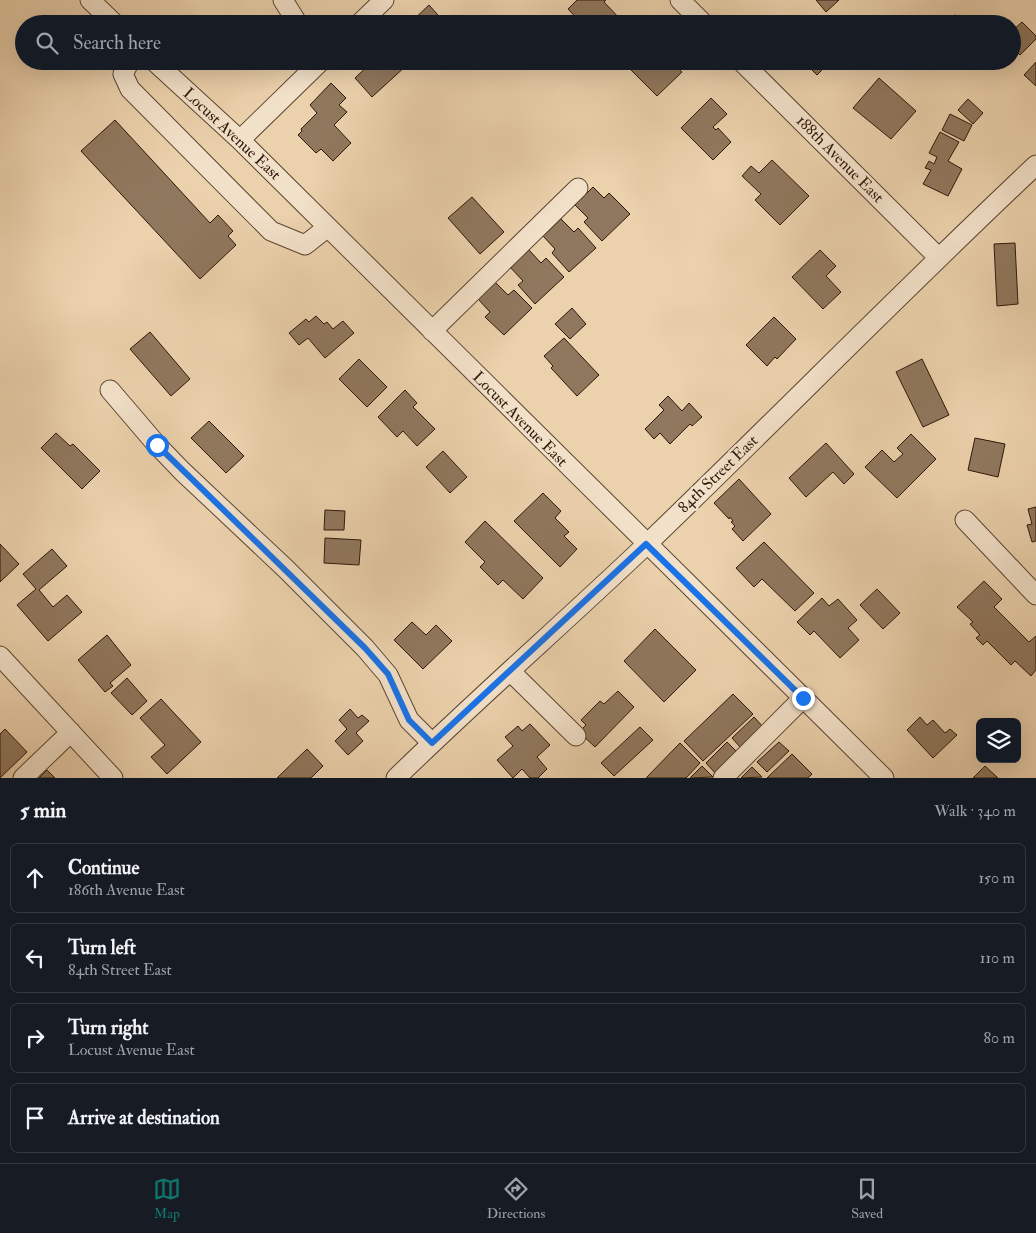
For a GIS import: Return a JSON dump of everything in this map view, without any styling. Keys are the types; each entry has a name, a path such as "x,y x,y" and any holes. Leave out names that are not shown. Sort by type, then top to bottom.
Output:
{"street":[{"path":"90,0 106,15"},
{"path":"283,0 292,15"},
{"path":"368,15 384,0"},
{"path":"680,0 695,15"},
{"path":"125,70 123,74 130,89 271,231 305,245 328,227"},
{"name":"Locust Avenue East","path":"164,70 240,140 884,778"},
{"path":"240,140 312,70"},
{"name":"188th Avenue East","path":"750,70 938,257"},
{"name":"84th Street East","path":"396,778 646,544 938,257 1036,166"},
{"path":"432,331 578,188"},
{"path":"110,390 182,471 286,569 365,648 388,674 409,720 432,743"},
{"path":"965,520 1036,595"},
{"path":"0,656 113,778"},
{"path":"510,671 576,736"},
{"path":"722,778 803,698"},
{"path":"23,778 71,732"}],"building":[{"path":"577,0 606,0 604,2 616,15 574,15 568,9"},
{"path":"816,0 839,0 826,12"},
{"path":"429,5 438,15 418,15"},
{"path":"1021,23 1036,36 1036,39 1021,54"},
{"path":"1036,62 1036,86 1024,75"},
{"path":"363,70 402,70 372,97 355,78"},
{"path":"631,70 680,70 682,72 657,96"},
{"path":"812,70 822,70 817,75"},
{"path":"879,78 916,111 891,139 853,108"},
{"path":"331,83 346,98 339,105 347,112 334,125 351,143 333,161 321,149 316,153 298,135 302,131 301,129 317,113 310,105"},
{"path":"711,98 727,114 713,127 716,130 718,128 731,142 713,160 681,128"},
{"path":"968,99 983,113 973,124 958,110"},
{"path":"950,114 972,125 964,141 942,130"},
{"path":"115,120 210,223 218,215 233,231 228,236 236,245 200,279 81,151"},
{"path":"940,132 959,142 948,161 962,169 948,196 923,184 931,170 925,168 929,161 934,164 937,157 929,153"},
{"path":"772,160 809,196 780,225 755,200 761,194 742,176 751,166 759,173"},
{"path":"593,187 604,198 609,193 630,214 602,241 584,222 588,218 575,205"},
{"path":"472,197 504,232 480,254 448,218"},
{"path":"561,219 574,232 578,228 596,248 569,272 552,253 555,249 543,236"},
{"path":"1015,243 1018,304 997,306 994,244"},
{"path":"529,250 541,263 546,258 564,277 535,304 518,285 523,281 510,267"},
{"path":"820,250 836,266 826,276 841,292 823,309 792,277"},
{"path":"495,282 508,295 514,290 532,308 504,335 485,317 490,312 478,299"},
{"path":"572,308 586,324 570,339 555,324"},
{"path":"316,316 324,324 327,322 333,329 343,321 354,333 325,358 308,338 299,345 289,333 306,319 309,322"},
{"path":"774,317 796,339 777,359 775,357 767,366 746,345"},
{"path":"150,332 190,379 171,396 130,349"},
{"path":"564,338 599,375 577,396 551,368 553,366 544,356"},
{"path":"359,359 387,387 367,407 339,379"},
{"path":"922,359 949,415 923,427 896,372"},
{"path":"405,390 417,403 413,407 435,429 417,446 403,431 397,437 378,417"},
{"path":"668,396 682,411 689,403 702,417 692,426 690,424 670,444 660,433 654,439 645,429 664,410 659,405"},
{"path":"209,421 244,456 226,473 191,438"},
{"path":"56,433 70,446 73,444 100,471 82,489 41,448"},
{"path":"911,434 936,459 897,498 865,467 882,450 894,462 903,454 897,448"},
{"path":"975,438 1005,444 998,477 968,470"},
{"path":"826,443 854,474 844,484 833,472 806,497 789,478"},
{"path":"443,451 467,477 450,493 426,467"},
{"path":"739,479 771,514 743,541 732,529 735,526 731,522 733,521 730,517 729,519 714,503"},
{"path":"543,493 561,511 555,518 569,532 564,536 577,549 560,567 514,521"},
{"path":"1036,507 1036,541 1032,542 1027,525 1032,524 1028,509"},
{"path":"325,510 345,511 344,530 324,530"},
{"path":"485,521 543,578 523,599 503,580 498,585 480,567 485,562 465,542"},
{"path":"325,538 361,540 359,565 324,563"},
{"path":"764,542 814,593 795,611 762,579 754,587 736,568"},
{"path":"0,544 19,564 0,582"},
{"path":"52,549 67,566 39,590 53,607 67,595 82,612 48,641 17,605 36,589 23,574"},
{"path":"984,581 1002,599 994,607 1029,642 1036,636 1036,670 1031,676 1015,661 1011,665 987,641 983,645 976,638 980,635 970,624 973,622 957,607"},
{"path":"877,589 900,613 883,629 860,605"},
{"path":"822,598 829,606 838,599 857,620 848,628 859,640 840,658 814,631 810,635 797,622"},
{"path":"412,622 426,635 436,625 452,641 423,669 394,640"},
{"path":"655,629 696,670 664,702 624,661"},
{"path":"107,635 131,665 110,683 113,686 105,692 78,660"},
{"path":"127,678 147,701 132,715 111,693"},
{"path":"618,691 634,707 595,747 579,732 586,725 581,720 600,701 604,704"},
{"path":"733,694 753,714 703,761 684,741"},
{"path":"161,699 201,742 167,774 151,757 165,745 140,718"},
{"path":"350,709 358,718 362,715 369,721 356,733 363,741 348,755 335,741 347,729 339,720"},
{"path":"754,717 764,728 742,749 732,738"},
{"path":"920,717 927,725 933,720 945,733 950,729 957,735 933,758 907,730"},
{"path":"530,724 550,745 537,757 547,769 538,778 530,778 522,769 513,778 497,760 513,746 505,737 518,726 522,731"},
{"path":"640,727 653,740 614,776 601,763"},
{"path":"5,729 27,752 0,778 0,734"},
{"path":"727,742 738,753 716,774 706,763"},
{"path":"779,742 789,751 767,772 757,762"},
{"path":"680,743 700,763 686,778 646,778"},
{"path":"307,749 323,766 311,778 277,778"},
{"path":"792,754 812,774 808,778 767,778"},
{"path":"702,766 713,777 690,778"},
{"path":"985,766 998,778 973,778"},
{"path":"752,767 762,777 741,778"},
{"path":"47,770 55,778 39,778"}],"route":[{"path":"157,445 365,648 388,674 409,720 432,743 646,544 803,698"}]}
